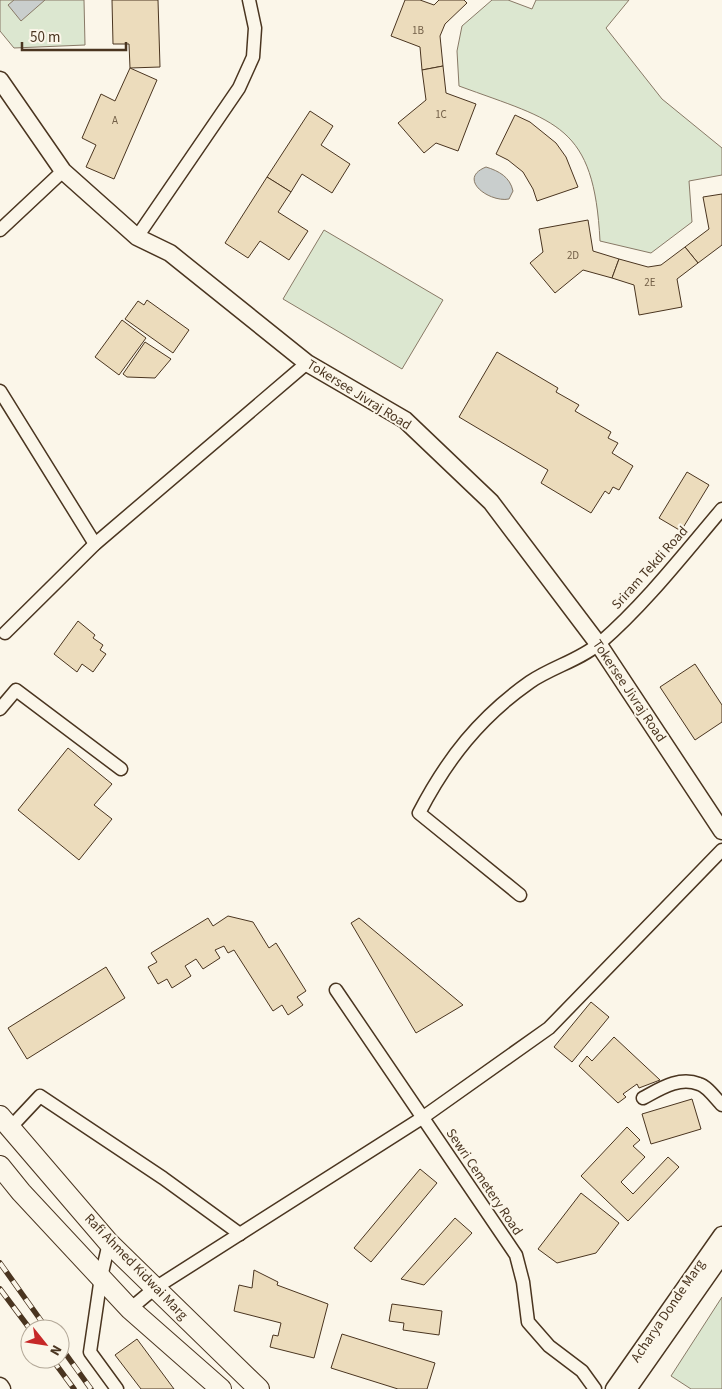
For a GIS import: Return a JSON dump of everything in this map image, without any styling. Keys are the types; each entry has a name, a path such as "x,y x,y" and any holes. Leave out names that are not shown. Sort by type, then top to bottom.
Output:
{"main road":[{"name":"Rafi Ahmed Kidwai Marg","path":"3,1128 109,1243 259,1389"},
{"path":"0,1166 130,1308 222,1389"}],"street":[{"path":"137,237 239,88 253,57 255,28 249,0"},
{"name":"Tokersee Jivraj Road","path":"0,80 63,171 137,237 170,254 307,363 405,420 491,502 598,645 722,831"},
{"path":"0,230 63,171"},
{"path":"5,633 95,544 307,363"},
{"path":"0,392 95,544"},
{"name":"Sriram Tekdi Road","path":"520,895 419,813 436,781 479,724 531,682 598,645 660,583 722,509"},
{"path":"0,709 16,690 121,769"},
{"path":"130,1308 155,1288 422,1118 549,1028 722,850"},
{"name":"Sewri Cemetery Road","path":"336,990 516,1255 523,1282 528,1322 549,1346 582,1371 596,1389"},
{"path":"644,1098 674,1082 689,1083 700,1084 722,1105"},
{"path":"3,1128 40,1096 163,1178 240,1234"},
{"name":"Acharya Donde Marg","path":"614,1389 722,1235"},
{"path":"109,1243 101,1277 90,1352 117,1389"},
{"name":"Acharya Donde Marg","path":"628,1389 722,1255"}],"green space":[{"path":"0,0 84,0 85,45 14,48 0,31"},
{"path":"492,0 508,0 532,9 536,0 629,0 606,28 662,99 722,148 722,175 689,181 692,222 651,253 600,241 596,202 589,172 579,150 564,133 545,120 522,109 459,86 457,51 462,26"},
{"path":"324,230 443,300 402,369 283,299"},
{"path":"722,1297 722,1389 691,1389 671,1376"}],"shaded area":[{"path":"14,0 45,0 21,21 8,5"},
{"path":"486,167 495,170 507,178 513,191 509,199 493,197 479,189 474,178 478,172"}],"building":[{"path":"112,0 158,0 160,67 130,68 129,44 113,44"},
{"path":"405,0 420,0 434,5 439,0 464,0 467,3 445,24 440,36 443,66 422,70 420,47 391,36"},
{"path":"443,66 446,93 476,104 458,151 436,143 424,153 398,123 426,100 422,70"},
{"path":"130,68 157,80 114,179 86,167 96,145 82,138 101,94 115,101"},
{"path":"310,111 333,126 321,145 350,164 332,193 302,174 291,192 267,177"},
{"path":"515,115 530,122 556,143 566,157 578,187 537,201 533,189 523,172 508,160 496,154"},
{"path":"267,177 291,192 278,212 308,231 289,260 260,241 248,258 225,243"},
{"path":"722,194 722,245 698,263 685,247 709,229 703,197"},
{"path":"588,220 593,251 619,259 612,278 583,270 555,293 530,263 543,252 539,229"},
{"path":"685,247 698,263 677,279 682,307 639,315 634,285 612,278 619,259 648,267 661,265"},
{"path":"147,300 189,330 173,353 125,319 138,301 144,305"},
{"path":"122,320 146,338 119,375 95,357"},
{"path":"145,342 171,359 155,378 127,377 123,374"},
{"path":"497,352 558,388 556,392 579,405 575,411 611,432 608,438 618,443 612,453 633,466 619,490 613,487 609,494 605,491 591,513 541,483 548,470 459,417"},
{"path":"687,472 709,485 681,531 659,518"},
{"path":"78,621 95,635 93,638 103,645 100,650 106,654 93,672 82,664 77,672 54,654"},
{"path":"695,664 722,705 722,722 695,740 660,687"},
{"path":"68,748 112,784 94,805 112,819 79,860 18,810"},
{"path":"228,916 253,922 269,948 276,943 306,991 297,997 303,1005 288,1015 282,1005 273,1011 234,950 228,953 224,946 215,950 220,958 203,969 196,959 185,966 191,976 172,988 167,979 158,984 148,967 157,962 151,953 208,918 213,926"},
{"path":"359,918 463,1005 416,1033 351,923"},
{"path":"106,967 125,998 27,1059 8,1028"},
{"path":"591,1002 609,1017 572,1062 554,1047"},
{"path":"614,1037 660,1080 639,1088 637,1084 623,1094 626,1097 618,1103 579,1066 587,1056 592,1061"},
{"path":"692,1099 701,1129 651,1144 642,1114"},
{"path":"627,1127 640,1140 633,1146 645,1157 621,1182 633,1194 668,1157 679,1167 628,1221 581,1176"},
{"path":"420,1169 437,1183 371,1262 354,1248"},
{"path":"581,1193 619,1223 596,1253 557,1263 538,1249"},
{"path":"455,1218 472,1233 424,1285 401,1279"},
{"path":"254,1270 278,1282 277,1285 328,1304 314,1358 270,1347 273,1335 278,1336 281,1323 234,1311 239,1285 252,1288"},
{"path":"392,1304 442,1311 439,1335 403,1330 404,1323 389,1321"},
{"path":"342,1334 435,1363 427,1389 398,1389 331,1368"},
{"path":"137,1339 174,1389 141,1389 115,1355"}],"railway":[{"path":"0,1263 40,1319"},
{"path":"0,1289 22,1319"},
{"path":"70,1360 91,1389"},
{"path":"59,1369 74,1389"}]}
